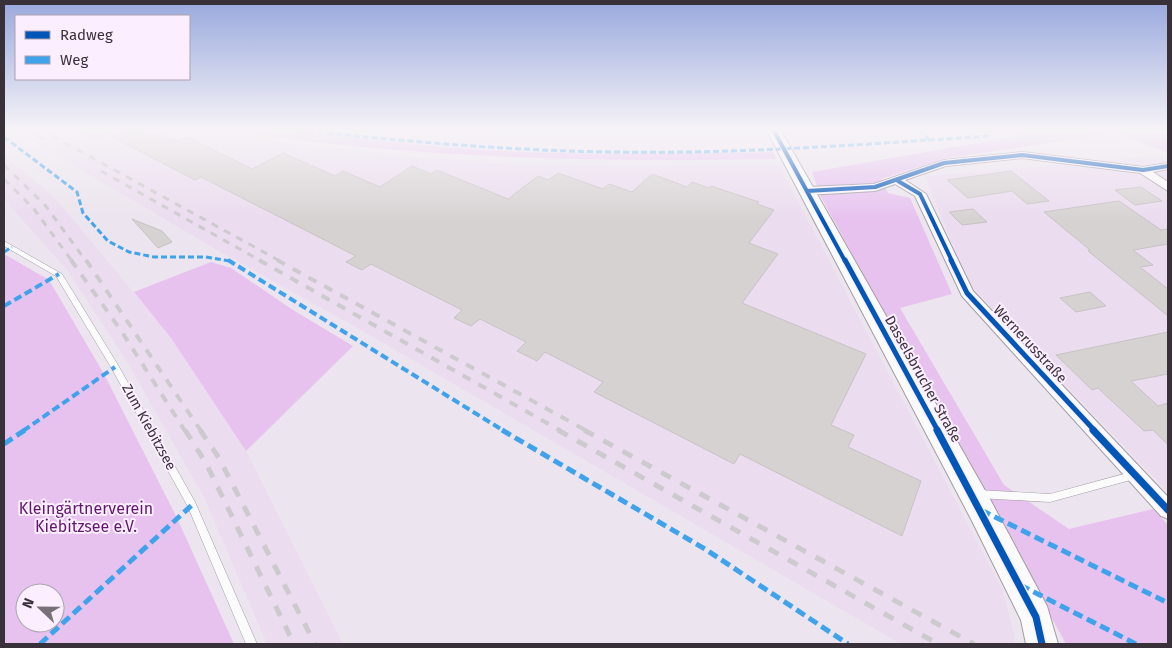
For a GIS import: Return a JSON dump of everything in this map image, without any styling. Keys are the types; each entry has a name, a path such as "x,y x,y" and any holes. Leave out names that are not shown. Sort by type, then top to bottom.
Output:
{"street":[{"name":"Dasselsbrucher Straße","path":"790,159 973,494 1036,617 1042,644"},
{"path":"807,191 874,187 944,164 985,159"},
{"path":"1067,159 1143,170 1168,166"},
{"path":"1143,170 1168,187"},
{"name":"Wernerusstraße","path":"898,180 920,194 967,293 1168,510"}],"lane":[{"name":"Zum Kiebitzsee","path":"4,243 59,274 115,367 192,505 252,644"},
{"path":"973,494 1050,498 1135,475"}],"shaded area":[{"path":"4,159 9,159 56,199 171,338 246,451 343,644 267,644 205,499 128,363 68,271 4,199"},
{"path":"63,159 447,159 544,165 653,166 778,164 1002,589 1014,634 1014,644 901,644 363,331 219,251"},
{"path":"1119,159 1168,159 1168,492 968,283 925,176"}],"green space":[{"path":"585,159 759,159 707,160"},
{"path":"885,159 942,159 881,179 888,193 910,198 952,294 900,308 1004,485 1069,529 1153,509 1168,525 1168,644 1066,644 821,197 812,172"},
{"name":"Kleingärtnerverein Kiebitzsee e.V.","path":"4,254 49,280 104,374 177,518 234,644 4,644"},
{"path":"211,262 231,268 293,310 353,346 246,451 171,338 134,292"}],"building":[{"path":"155,159 232,159 252,169 271,159 297,159 335,176 343,171 380,187 412,166 431,174 437,170 508,199 538,176 548,180 558,173 603,189 609,184 632,192 652,174 687,187 692,182 709,188 711,186 759,202 757,204 774,210 749,243 778,254 742,303 866,354 831,425 854,435 848,447 921,481 902,536 740,454 734,464 594,392 603,382 545,352 537,361 517,351 526,342 480,319 471,326 454,318 462,310 371,264 362,270 346,262 356,256 201,177 195,180"},
{"path":"1011,171 1049,201 1027,204 1012,191 968,198 947,180"},
{"path":"1141,187 1162,201 1135,205 1115,190"},
{"path":"1119,201 1161,230 1168,229 1168,244 1133,250 1153,265 1140,267 1168,289 1168,316 1088,251 1090,250 1044,212"},
{"path":"973,209 987,222 962,225 949,212"},
{"path":"132,219 162,231 172,242 158,248"},
{"path":"1090,292 1106,306 1076,312 1060,298"},
{"path":"1168,332 1168,374 1131,381 1158,406 1168,403 1168,445 1153,430 1144,431 1098,388 1092,390 1056,355"}],"railway":[{"path":"95,159 280,261"},
{"path":"4,165 45,205 86,261"},
{"path":"101,171 261,261"},
{"path":"4,179 34,209 72,261"},
{"path":"71,260 122,332 185,431"},
{"path":"86,260 201,431"},
{"path":"259,260 561,431"},
{"path":"277,260 587,431"},
{"path":"185,430 206,463 294,644"},
{"path":"200,430 219,458 315,644"},
{"path":"558,430 938,644"},
{"path":"584,430 974,644"}],"marked path":[{"path":"35,159 77,192 83,213 108,241 129,252 154,257 206,257 228,260 555,462 705,549 848,644"},
{"path":"4,252 12,247"},
{"path":"4,306 59,274"},
{"path":"4,444 115,367"},
{"path":"40,644 192,505"},
{"path":"981,510 1168,603"},
{"path":"1020,585 1136,644"}],"cycle path":[{"path":"790,159 981,510 1036,617 1042,644"},
{"path":"807,191 875,187 944,163 981,159"},
{"path":"1067,159 1143,170 1168,166"},
{"path":"898,181 920,194 967,293 1168,510"}]}
